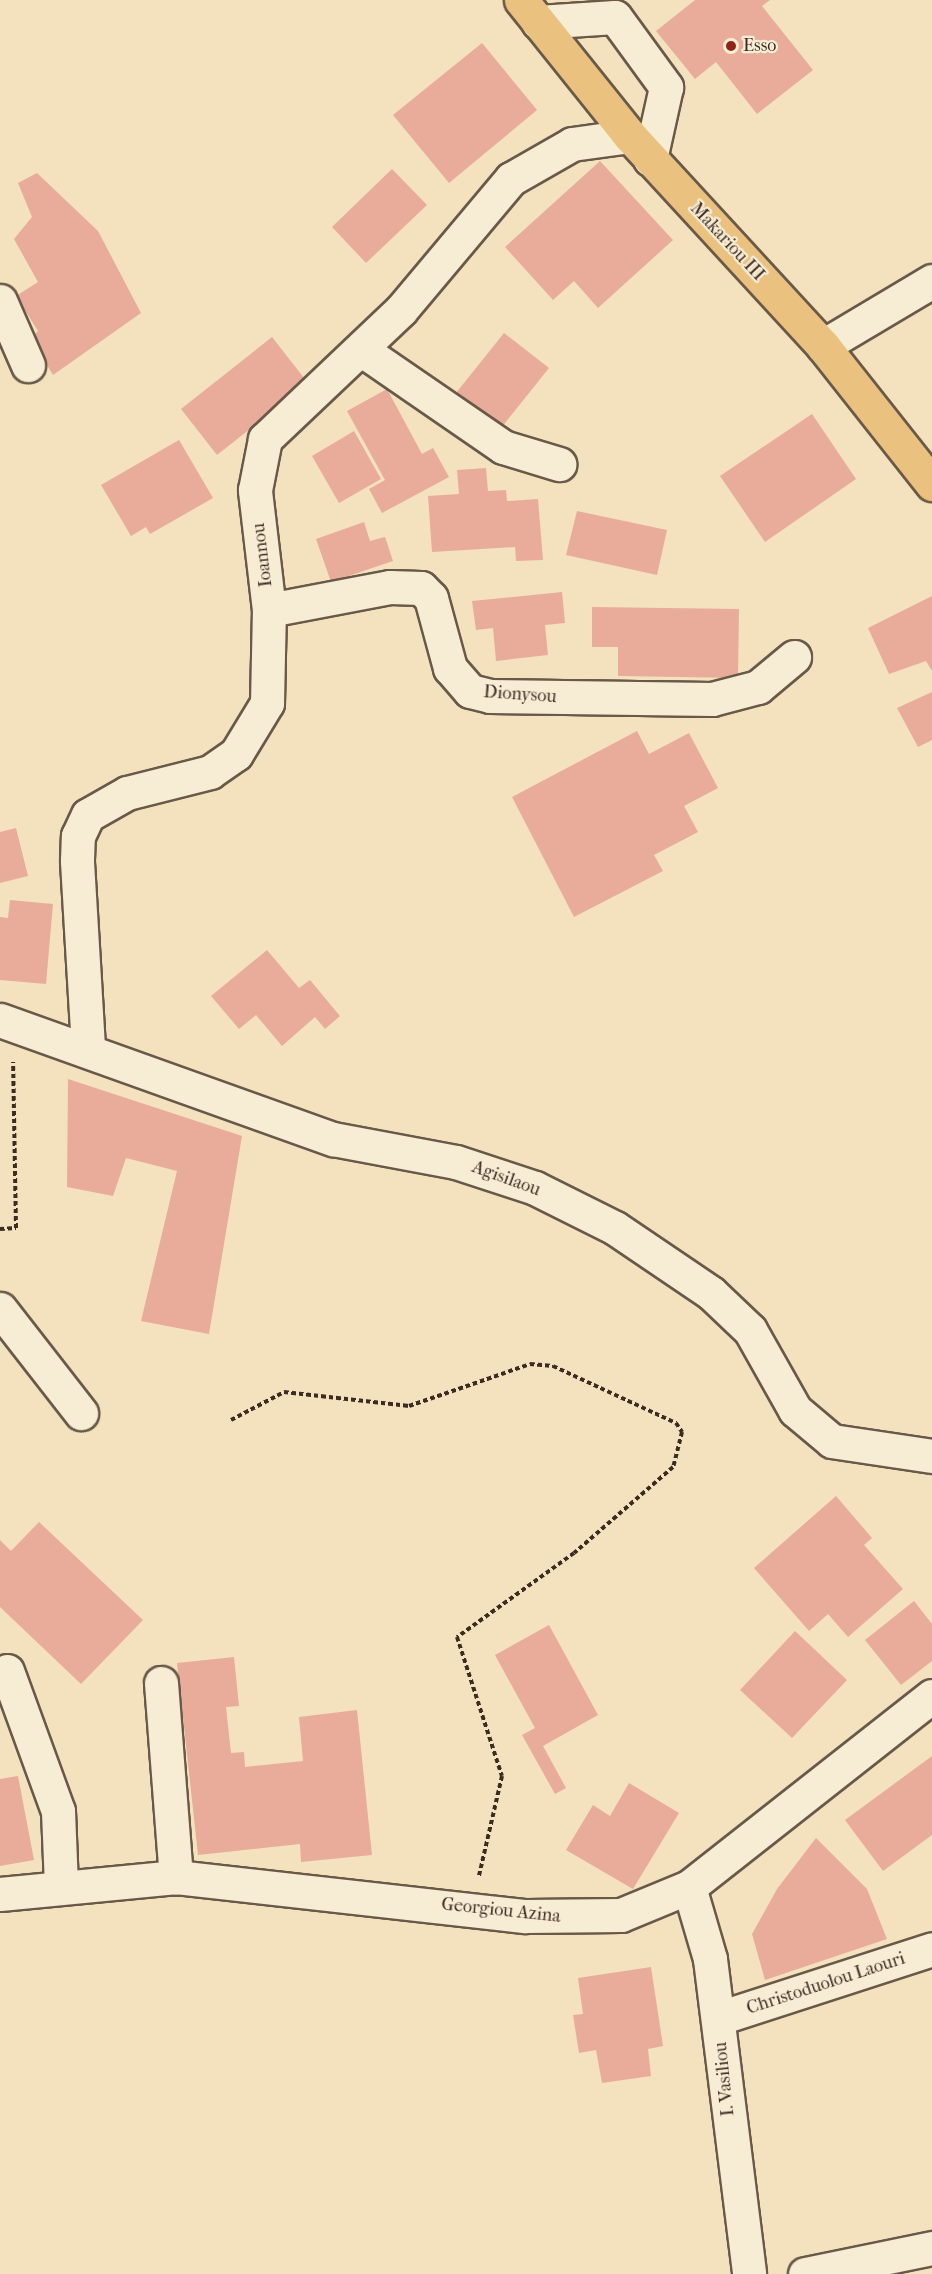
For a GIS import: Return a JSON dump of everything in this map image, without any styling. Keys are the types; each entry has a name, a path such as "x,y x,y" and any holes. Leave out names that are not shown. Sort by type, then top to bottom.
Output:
{"main road":[{"name":"Makariou III","path":"530,11 640,147 823,346 932,484"}],"street":[{"path":"530,11 615,17 666,87 640,147"},
{"name":"Ioannou","path":"88,1047 78,836 88,815 104,802 210,772 236,754 267,703 269,610 255,490 260,452 265,440 362,350 511,179 572,144 640,147"},
{"path":"823,346 932,281"},
{"path":"0,301 28,365"},
{"path":"362,350 503,447 559,465"},
{"name":"Dionysou","path":"269,610 390,587 421,588 431,598 453,674 470,691 490,696 712,699 758,687 794,657"},
{"name":"Agisilaou","path":"6,1021 88,1047 333,1139 456,1162 535,1188 615,1228 736,1314 795,1410 818,1431 850,1448 932,1456"},
{"path":"0,1309 81,1413"},
{"path":"7,1671 58,1811 61,1886"},
{"path":"161,1683 176,1877"},
{"name":"Georgiou Azina","path":"0,1894 61,1886 176,1877 333,1890 471,1910 589,1918 621,1915 689,1887 932,1696"},
{"name":"I. Vasiliou","path":"689,1887 710,1959 749,2274"},
{"name":"Christoduolou Laouri","path":"719,2018 932,1949"},
{"path":"806,2274 932,2248"}],"path":[{"path":"0,1229 16,1228 6,1021"},
{"path":"231,1420 284,1392 409,1406 530,1364 553,1366 676,1424 682,1432 673,1467 574,1553 458,1637 502,1776 471,1910"}],"building":[{"name":"Esso","path":"695,0 770,0 762,6 813,70 757,114 716,62 695,79 656,31"},
{"path":"482,43 537,110 449,183 393,115"},
{"path":"600,161 673,240 598,308 574,281 553,300 505,247"},
{"path":"392,169 427,205 366,263 332,227"},
{"path":"37,173 98,231 141,313 53,375 31,339 38,331 16,296 38,282 14,239 32,217 18,183"},
{"path":"504,333 549,368 497,433 452,398"},
{"path":"272,337 308,383 217,455 181,409"},
{"path":"387,389 422,454 433,448 449,477 382,513 369,489 385,480 347,411"},
{"path":"812,414 856,479 765,542 720,476"},
{"path":"354,431 381,479 339,503 312,456"},
{"path":"179,440 213,498 150,534 146,527 131,536 101,485"},
{"path":"486,468 488,491 506,490 507,501 538,499 543,560 516,561 515,547 432,552 428,496 459,494 457,470"},
{"path":"577,511 667,530 657,575 566,555"},
{"path":"364,522 370,541 385,537 393,561 331,582 316,539"},
{"path":"562,592 565,623 545,625 548,655 496,661 493,628 476,630 472,601"},
{"path":"932,596 932,671 926,661 889,674 868,628"},
{"path":"592,607 739,609 738,678 618,676 618,647 592,647"},
{"path":"932,692 932,740 918,747 897,708"},
{"path":"637,731 649,754 689,733 718,788 684,806 698,832 654,855 663,871 574,917 512,797"},
{"path":"16,828 28,876 0,883 0,832"},
{"path":"10,900 53,904 46,984 0,980 0,917 8,918"},
{"path":"267,950 299,988 310,980 340,1016 325,1029 315,1017 282,1046 256,1015 239,1029 211,996"},
{"path":"68,1079 242,1136 209,1334 141,1321 177,1171 126,1158 113,1196 67,1187"},
{"path":"836,1496 872,1538 864,1545 903,1589 848,1637 828,1614 809,1631 754,1568"},
{"path":"39,1522 143,1620 81,1684 0,1607 0,1540 11,1551"},
{"path":"914,1601 932,1624 932,1661 901,1685 865,1640"},
{"path":"549,1625 598,1715 543,1746 566,1788 555,1794 522,1735 535,1728 495,1655"},
{"path":"795,1631 847,1680 792,1738 740,1690"},
{"path":"234,1657 239,1706 226,1707 231,1753 244,1752 245,1767 303,1761 299,1717 357,1710 372,1855 301,1862 300,1844 198,1855 177,1663"},
{"path":"932,1756 932,1835 883,1871 845,1820"},
{"path":"18,1776 34,1860 0,1866 0,1779"},
{"path":"629,1783 679,1813 633,1889 566,1850 593,1805 610,1816"},
{"path":"816,1838 867,1889 887,1939 765,1980 752,1934 777,1889"},
{"path":"651,1967 663,2046 648,2049 651,2076 602,2083 596,2050 579,2053 573,2015 583,2014 578,1978"}],"place":[{"name":"Esso","path":"731,46"}]}
